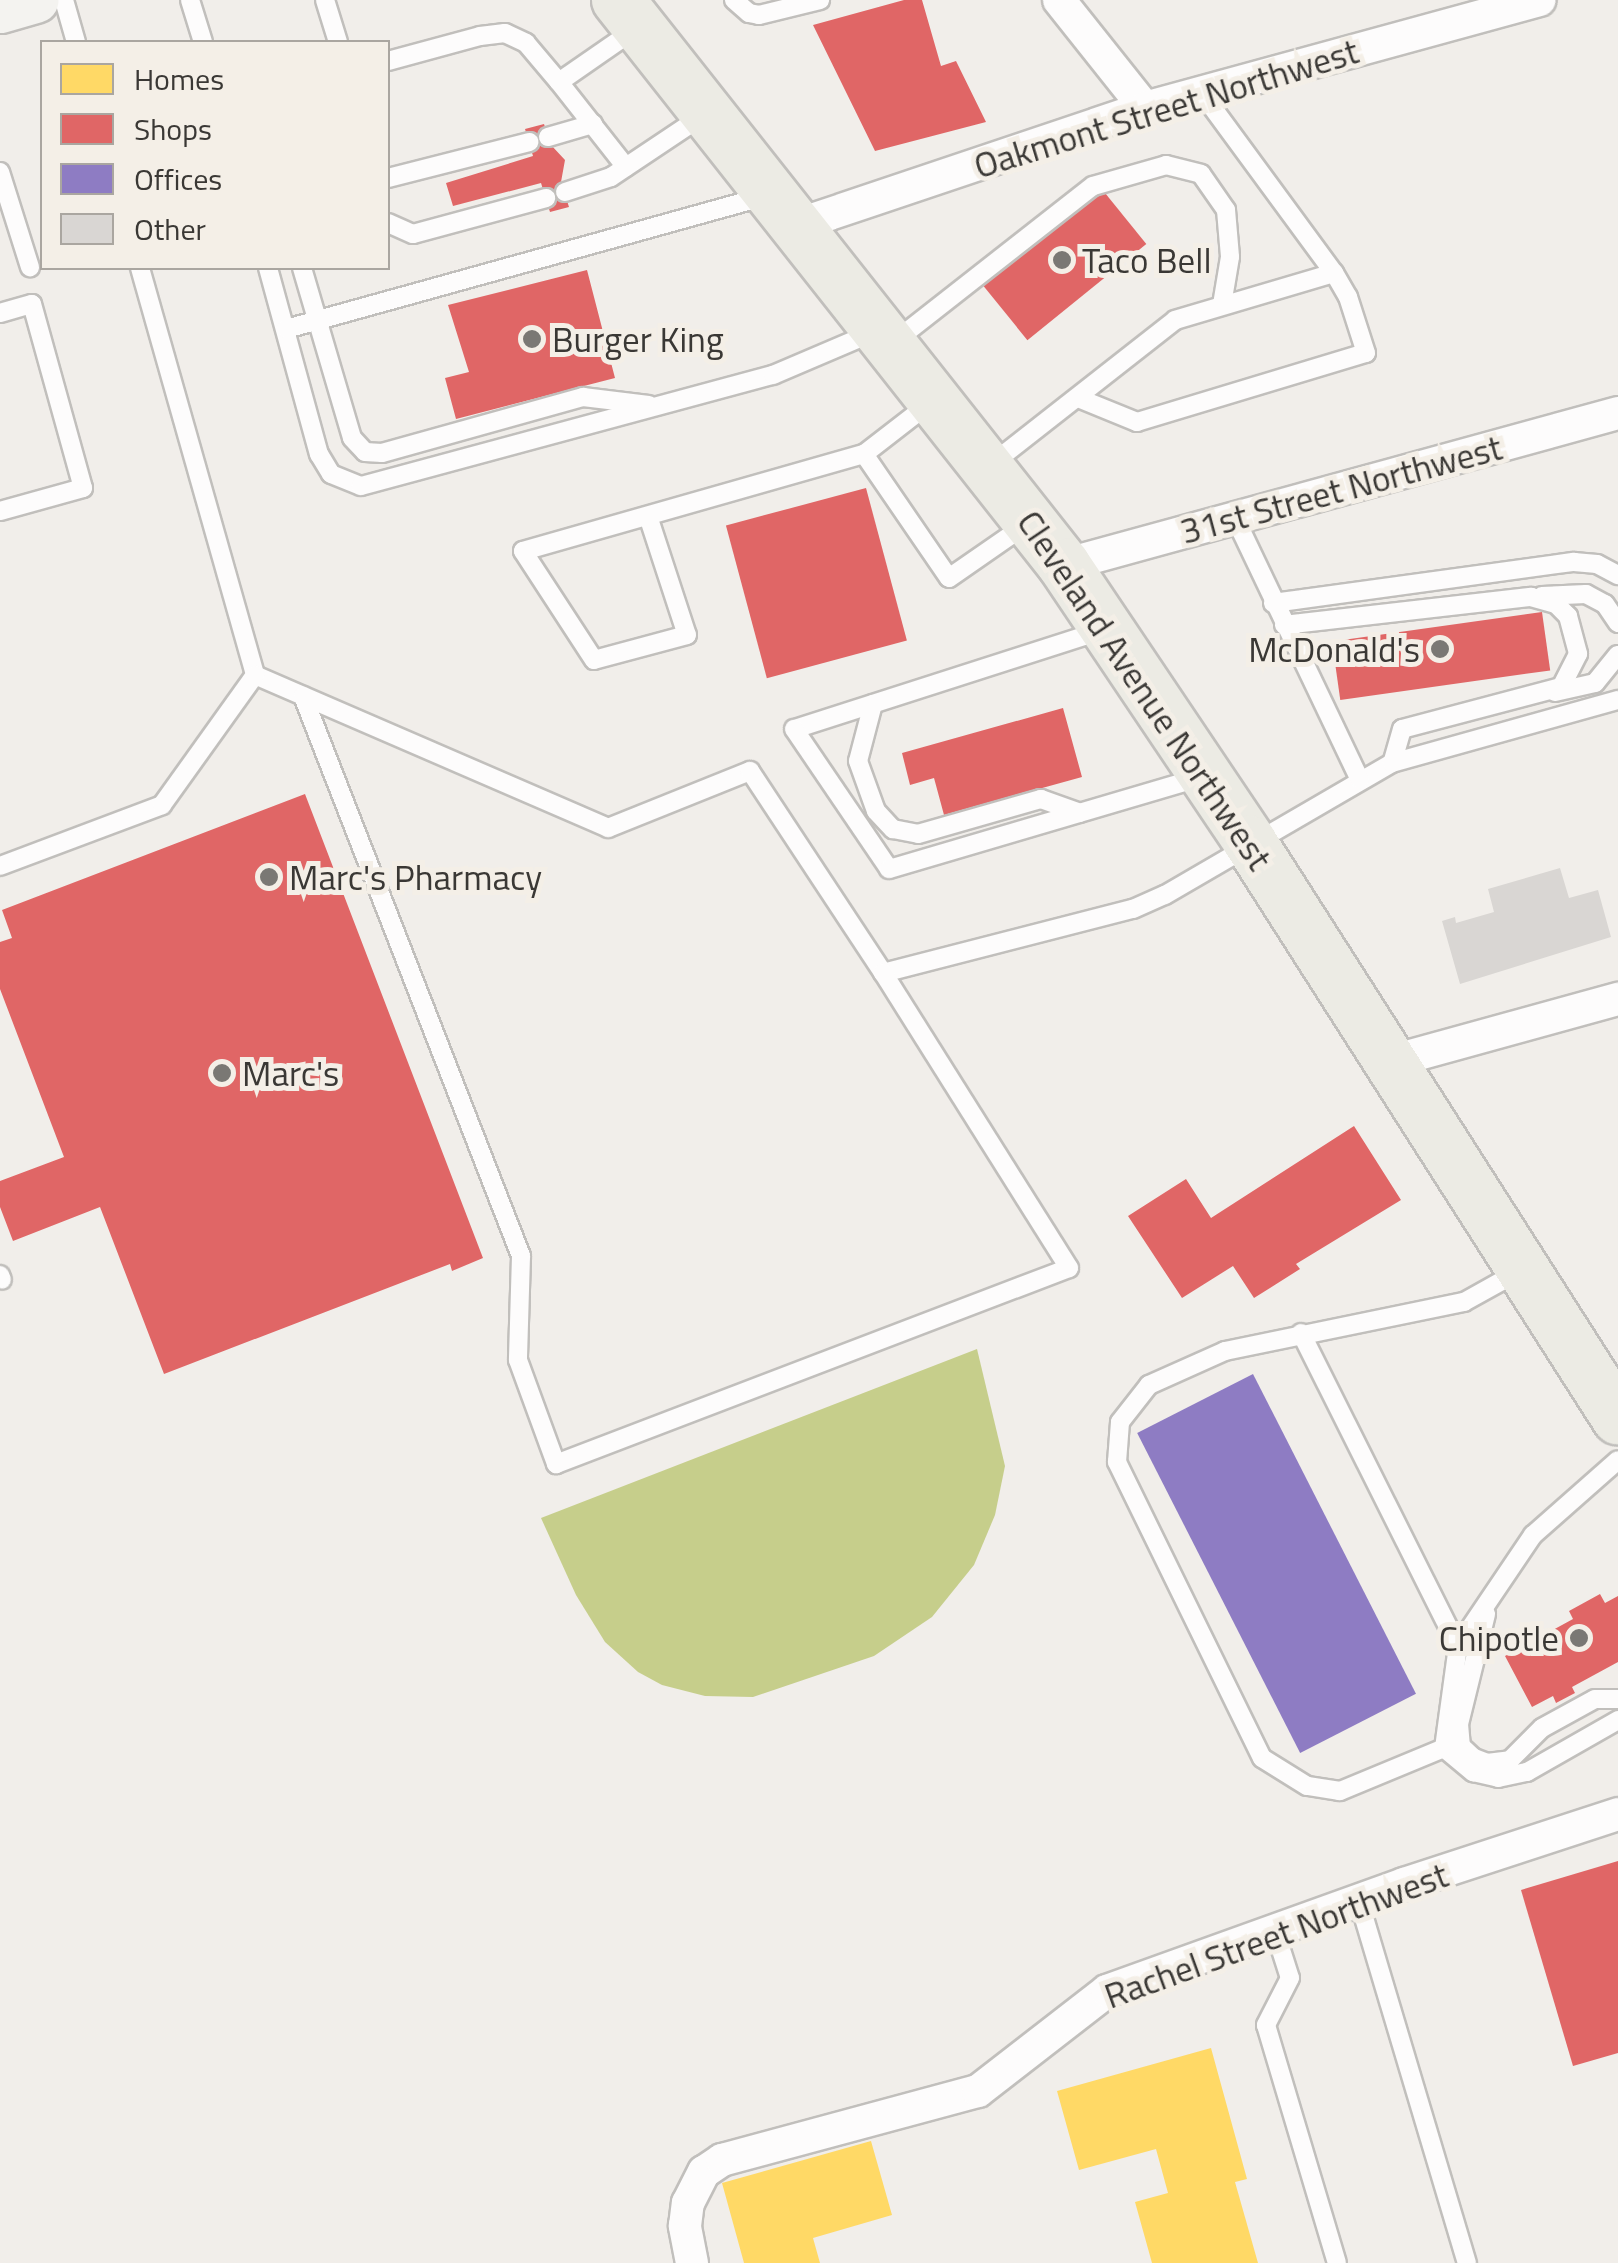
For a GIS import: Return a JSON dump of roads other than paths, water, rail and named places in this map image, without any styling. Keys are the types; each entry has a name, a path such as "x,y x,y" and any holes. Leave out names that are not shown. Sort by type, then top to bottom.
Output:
{"main road":[{"path":"0,10 36,0"},
{"name":"Cleveland Avenue Northwest","path":"629,13 989,466 1108,628 1250,842 1522,1270 1596,1371 1618,1418"}],"street":[{"path":"1059,0 1145,108"},
{"name":"Oakmont Street Northwest","path":"785,209 1538,0"},
{"name":"31st Street Northwest","path":"1064,566 1618,413"},
{"path":"1389,1062 1618,999"},
{"name":"Rachel Street Northwest","path":"692,2263 685,2215 697,2182 712,2166 978,2091 1107,1990 1618,1814"}],"lane":[{"path":"64,0 75,40"},
{"path":"190,0 202,40"},
{"path":"325,0 337,40"},
{"path":"734,0 759,15 820,0"},
{"path":"559,82 629,13"},
{"path":"390,61 505,33 526,43 626,167"},
{"path":"1078,398 1137,422 1366,353 1348,297 1334,273 1200,92"},
{"path":"565,192 626,167 708,112"},
{"path":"548,137 593,124"},
{"path":"390,177 529,142"},
{"path":"269,270 324,464 345,482 376,485 773,375 886,336 1093,186 1166,165 1201,174 1226,210 1230,257 1222,305"},
{"path":"0,172 30,267"},
{"path":"390,224 413,234 546,198"},
{"path":"286,330 785,209"},
{"path":"141,270 256,675"},
{"path":"303,270 352,438 370,454 583,397 658,407"},
{"path":"989,466 1175,320 1334,273"},
{"path":"0,313 32,304 83,488 0,511"},
{"path":"648,516 687,635 594,660 523,551 864,454 936,399"},
{"path":"864,454 948,578 1031,521"},
{"path":"1235,518 1360,780"},
{"path":"1273,603 1574,562 1597,564 1618,575"},
{"path":"1284,625 1586,594 1605,604 1618,623"},
{"path":"1532,597 1562,608 1578,639 1574,670 1555,692"},
{"path":"1108,628 794,729 889,869 1206,775"},
{"path":"1392,763 1402,729 1595,683 1618,655"},
{"path":"256,675 608,828 750,770 1068,1268 556,1464 518,1360 521,1256 304,696"},
{"path":"0,866 162,806 256,675"},
{"path":"883,973 1133,909 1392,763 1618,700"},
{"path":"873,704 858,761 876,812 893,828 918,834 1041,799 1080,813"},
{"path":"1444,1748 1340,1791 1307,1786 1262,1758 1117,1462 1120,1422 1149,1385 1226,1351 1464,1302 1522,1270"},
{"path":"1301,1334 1458,1646"},
{"path":"1444,1748 1458,1646 1532,1535 1618,1460"},
{"path":"1490,1600 1458,1724 1464,1751 1486,1763 1510,1760 1542,1728 1595,1698 1618,1699"},
{"path":"1444,1748 1472,1772 1512,1777 1618,1720"},
{"path":"1360,1901 1466,2263"},
{"path":"1274,1931 1290,1978 1266,2025 1337,2263"}],"place":[{"name":"Taco Bell","path":"1062,260"},
{"name":"Burger King","path":"532,339"},
{"name":"McDonald's","path":"1440,649"},
{"name":"Marc's Pharmacy","path":"269,877"},
{"name":"Marc's","path":"222,1073"},
{"name":"Chipotle","path":"1579,1638"}]}
